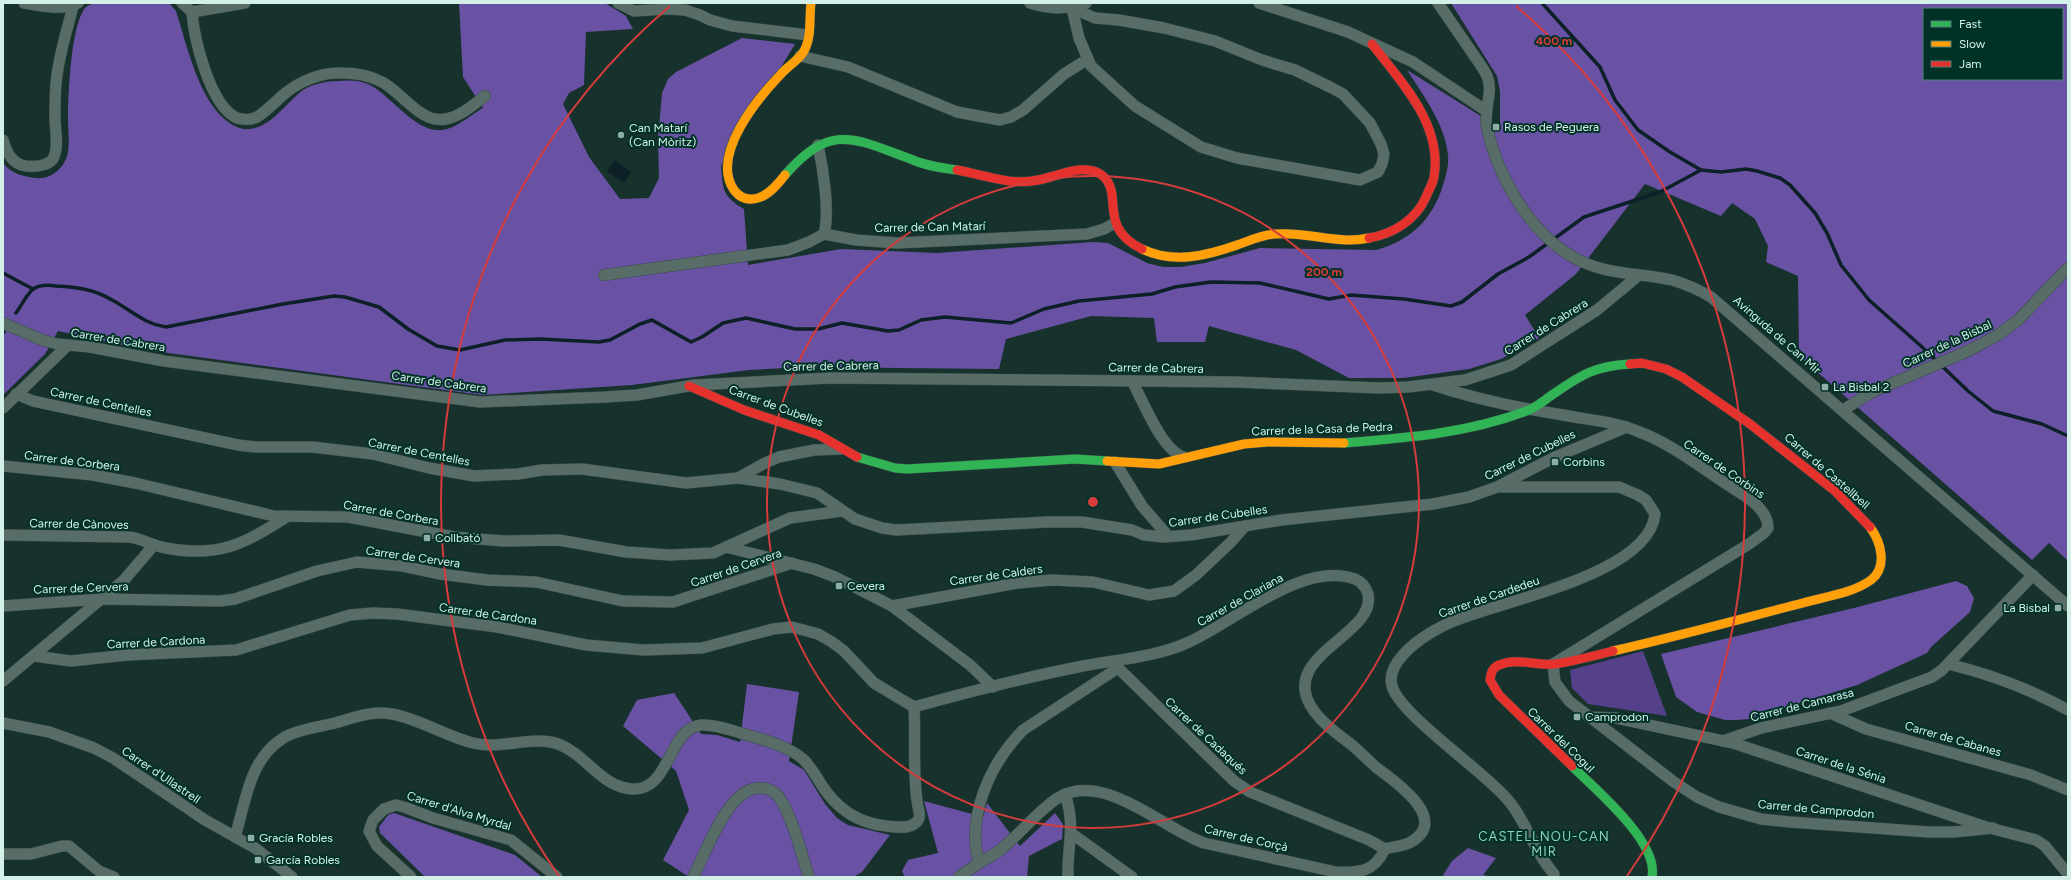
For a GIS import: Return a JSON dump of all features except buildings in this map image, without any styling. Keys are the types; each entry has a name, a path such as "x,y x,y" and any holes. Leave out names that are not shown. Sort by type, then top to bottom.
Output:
{"street":[{"path":"24,3 54,8 76,4"},
{"path":"182,3 192,12 196,43 207,76 227,111 236,118 244,120 256,118 296,87 306,81 329,72 367,76 383,82 417,110 437,119 455,116 485,96"},
{"path":"192,12 245,3"},
{"path":"618,3 634,11 666,8 685,10 710,20 732,26 808,35"},
{"path":"811,3 806,49 769,87 742,124 731,147 729,176 731,184 741,196 748,200 755,200 773,188 797,162 818,145 826,141 841,139 862,141 924,164 1024,182 1039,180 1079,170 1096,172 1106,180 1111,190 1115,223 1120,232 1132,244 1163,256 1179,257 1205,254 1253,239 1276,234 1362,240 1382,235 1399,228 1409,220 1430,192 1436,171 1438,156 1434,141 1422,114 1406,87 1372,44"},
{"path":"1030,3 1061,9 1072,8 1086,3"},
{"path":"1259,3 1348,32 1413,62 1485,110"},
{"name":"Avinguda de Can Mir","path":"1438,3 1487,76 1489,91 1485,110 1486,126 1512,192 1532,222 1555,245 1589,265 1605,271 1672,280 1711,297 2068,606"},
{"path":"3,140 12,159 21,165 37,166 53,159 56,143 56,82 66,29 76,4"},
{"path":"1072,8 1095,18 1119,20 1164,28 1215,40 1319,80 1343,94 1370,123 1384,154 1382,164 1378,172 1360,180 1215,152 1201,147 1135,106 1091,66 1074,22 1072,8"},
{"path":"800,56 848,67 957,112 1000,120 1011,117 1023,110 1064,74 1088,59"},
{"path":"604,275 788,250 824,234 827,224 823,167 818,145"},
{"name":"Carrer de Can Matarí","path":"824,234 856,240 897,243 1087,234 1104,229 1115,223"},
{"name":"Carrer de la Bisbal","path":"1843,410 1872,392 1968,351 1998,335 2018,320 2068,268"},
{"name":"Carrer de Cabrera","path":"3,324 42,340 90,347 164,361 480,402 510,402 637,395 689,386 735,382 830,378 1236,382 1379,388 1465,380 1494,372 1511,365 1597,310 1638,276"},
{"path":"3,408 68,345"},
{"name":"Carrer de Castellbell","path":"1531,409 1582,374 1599,368 1612,365 1642,363 1666,369 1682,377 1750,424 1835,491 1864,519 1872,530 1881,551 1882,560 1872,579 1842,592 1638,647 1552,664"},
{"path":"1132,381 1158,431 1172,450 1178,456 1184,458"},
{"name":"Carrer de Corbins","path":"1431,384 1466,396 1531,409 1599,420 1627,427 1666,445 1752,502 1765,515 1768,528 1764,533 1749,544 1552,664"},
{"name":"Carrer de Cubelles","path":"689,386 744,410 819,434 841,449 861,459 895,468 908,469 1075,459 1159,464 1184,458"},
{"name":"Carrer de Centelles","path":"16,394 34,401 238,445 255,447 312,447 373,454 427,468 474,476 494,476 561,469 582,469 686,483 738,478 779,457 814,450 841,449"},
{"name":"Carrer de la Casa de Pedra","path":"1184,458 1244,444 1268,442 1341,443 1406,438 1480,426 1531,409"},
{"name":"Carrer de Cubelles","path":"738,478 767,481 817,493 842,511 868,524 897,530 1047,522 1082,522 1132,530 1144,535 1168,536 1281,520 1433,504 1469,496 1497,487 1555,457 1627,427"},
{"path":"1115,462 1142,506 1168,536"},
{"name":"Carrer de Corbera","path":"3,466 93,475 179,492 274,516 348,517 454,537 504,541 560,540 639,553 670,555 713,553 790,518 842,511"},
{"name":"Carrer de Cardedeu","path":"1497,487 1618,487 1646,500 1655,514 1651,530 1630,552 1583,579 1515,600 1449,623 1420,639 1402,656 1393,670 1391,678 1395,694 1425,726 1491,782 1508,800 1519,815 1546,865 1554,874"},
{"name":"Carrer de Cànoves","path":"3,535 130,537 141,539 154,546 197,552 225,549 260,534 288,516"},
{"name":"Carrer de Calders","path":"892,606 1018,583 1052,580 1093,582 1149,595 1174,591 1196,575 1231,542 1244,526"},
{"path":"3,681 102,599 139,565 154,546"},
{"name":"Carrer de Cervera","path":"726,548 792,563 835,576 892,606 970,665 993,687"},
{"name":"Carrer de Cervera","path":"3,606 102,599 220,601 235,599 329,568 363,562 402,566 440,574 487,580 536,582 623,601 673,602 792,563"},
{"name":"Carrer de Camarasa","path":"1723,741 1761,728 1830,713 1873,700 1932,677 1948,664 2033,576"},
{"name":"Carrer de Clariana","path":"914,707 1060,670 1114,665 1173,649 1207,634 1279,591 1300,582 1312,579 1345,577 1362,583 1367,590 1369,598 1364,613 1312,666 1306,677 1304,688 1306,698 1316,714 1417,801 1423,813 1425,822 1422,831 1409,843 1385,849"},
{"name":"Carrer de Cardona","path":"34,656 71,661 127,656 236,650 350,615 373,613 397,614 497,627 586,646 644,650 702,648 773,628 792,627 818,634 832,642 844,651 874,683 914,707"},
{"name":"Carrer del Cogul","path":"1552,664 1517,661 1502,663 1489,674 1490,680 1499,695 1612,805 1640,836 1654,867 1652,877"},
{"name":"Carrer de Camprodon","path":"1552,664 1555,682 1560,692 1569,701 1650,764 1692,793 1719,807 1761,819 1790,822 1929,832 1954,832 1993,828"},
{"path":"1948,664 1976,671 2014,685 2068,710"},
{"path":"959,877 979,863 975,850 974,830 980,803 991,776 1013,741 1022,730 1114,665"},
{"name":"Carrer de Cadaqués","path":"1114,665 1234,781 1250,792 1369,840 1385,849"},
{"path":"235,837 251,779 269,749 292,734 379,713 398,715 457,738 482,745 553,742 573,751 611,782 629,788 638,789 649,785 656,779 684,734 691,728 700,725 722,728 785,749 804,760 831,798 850,816 882,826 910,826 917,823 920,817 915,783 914,707"},
{"name":"Carrer de Cabanes","path":"1830,713 1866,729 2031,775 2068,790"},
{"name":"Carrer de la Sénia","path":"1589,717 1616,718 1723,741 1993,828 2036,840 2046,846 2068,874"},
{"name":"Carrer d'Ullastrell","path":"3,724 49,732 94,748 113,758 175,801 269,858 292,877"},
{"path":"693,877 716,832 736,798 749,790 763,788 774,791 785,808 809,877"},
{"name":"Carrer de Corçà","path":"979,863 998,852 1046,807 1065,794 1077,791 1088,791 1114,796 1132,803 1190,838 1228,850 1336,872 1358,872 1368,869 1380,859 1385,849"},
{"path":"1065,794 1070,810 1071,833 1068,877"},
{"name":"Carrer d'Alva Myrdal","path":"411,877 377,846 369,831 373,820 388,806 396,805 404,807 433,818 511,840 557,877"},
{"path":"1071,833 1132,877"},
{"path":"3,854 31,854 62,846 69,846 99,870 114,877"},
{"path":"1652,877 1657,877"}],"shaded area":[{"path":"96,3 169,3 176,11 196,73 210,103 220,115 231,124 242,129 252,129 262,126 271,120 295,97 307,88 325,82 350,80 368,84 377,89 416,122 436,130 447,129 461,123 483,108 463,77 459,3 605,3 626,16 633,29 586,32 584,85 569,93 563,104 589,157 620,199 649,198 659,178 658,139 662,93 668,79 676,72 742,38 795,44 721,166 722,181 725,192 731,200 744,209 748,265 841,249 937,253 1093,242 1108,243 1147,263 1163,267 1181,267 1205,263 1260,248 1376,250 1399,241 1418,227 1433,208 1439,197 1446,174 1448,155 1443,132 1438,121 1407,70 1500,128 1500,91 1497,76 1451,3 2068,3 2068,561 2049,543 2032,560 1799,356 1798,276 1766,262 1768,246 1755,219 1732,203 1721,216 1645,184 1576,274 1525,315 1539,338 1501,359 1469,369 1403,378 1349,378 1296,350 1209,326 1205,342 1157,342 1154,318 1091,316 1006,339 999,369 804,367 749,370 632,385 482,395 146,350 58,331 45,354 3,395 3,163 10,170 18,174 35,178 44,178 53,174 63,165 67,157 69,146 68,108 73,44 80,17 85,8"},
{"path":"1956,581 1967,586 1974,598 1970,612 1931,647 1927,653 1857,685 1749,719 1725,720 1697,712 1676,697 1661,654 1854,608"},
{"path":"1643,651 1667,716 1588,704 1572,688 1570,670"},
{"path":"747,684 799,692 789,761 804,770 825,804 837,818 848,825 890,835 862,872 853,877 689,877 663,860 689,810 676,771 623,726 637,700 674,693 701,734 717,735 740,742"},
{"path":"924,801 983,817 987,803 1020,846 1055,813 1063,824 1062,839 1029,856 1027,877 905,877 902,871 908,860 938,853"},
{"path":"394,813 515,855 542,877 425,877 380,833 379,827 388,815"},
{"path":"1468,848 1496,858 1483,875 1494,877 1442,877 1452,861"}],"water":[{"path":"615,160 631,172 624,183 607,171"}],"waterway":[{"path":"1542,3 1600,67 1615,100 1638,130 1670,152 1701,170 1721,172 1746,169 1780,178 1790,185 1815,213 1827,233 1841,265 1869,300 1921,346 1968,391 1993,411 2042,424 2068,436"},
{"path":"16,313 32,290 40,286 63,286 92,291 105,296 144,320 166,327 283,304 334,296 345,297 379,307 408,329 437,346 460,350 505,340 540,339 599,342 610,340 640,324 652,320 691,342 702,337 723,323 746,318 795,329 818,329 842,323 888,331 899,330 921,320 945,317 1011,323 1044,309 1079,301 1152,294 1175,287 1211,282 1260,283 1329,299 1351,295 1404,299 1451,306 1462,302 1498,274 1529,257 1584,217 1660,192 1701,170"},
{"path":"3,273 33,289"}],"traffic: fast":[{"path":"785,175 802,158 817,147 831,141 845,139 859,141 875,146 924,164 957,170"},
{"path":"1344,443 1438,433 1507,418 1529,410 1573,381 1590,372 1598,369 1630,364"},
{"path":"857,457 895,468 907,469 1075,459 1107,461"},
{"path":"1572,766 1610,802 1636,833 1646,848 1652,863 1652,877"}],"traffic: slow":[{"path":"785,175 770,192 762,197 754,199 744,198 734,190 728,176 728,160 732,144 750,112 771,84 799,57 807,46 811,3"},
{"path":"1142,249 1154,254 1190,257 1225,249 1260,237 1275,234 1298,234 1346,240 1369,238"},
{"path":"1107,461 1159,464 1244,444 1268,442 1344,443"},
{"path":"1613,651 1855,589 1871,580 1880,568 1880,547 1870,527"}],"traffic: jam":[{"path":"1369,238 1387,233 1403,225 1416,213 1422,205 1433,182 1435,158 1432,140 1426,122 1418,106 1396,74 1372,44"},
{"path":"957,170 1018,182 1038,180 1071,171 1088,170 1096,172 1103,176 1109,184 1112,192 1115,221 1120,231 1128,240 1142,249"},
{"path":"1630,364 1642,363 1666,369 1682,377 1750,424 1835,491 1870,527"},
{"path":"689,386 744,410 819,435 857,457"},
{"path":"1572,766 1499,695 1490,680 1491,673 1497,666 1506,663 1520,662 1555,664 1613,651"}],"place":[{"name":"Rasos de Peguera","path":"1496,127"},
{"name":"Can Matarí (Can Mòritz)","path":"621,135"},
{"name":"La Bisbal 2","path":"1825,387"},
{"name":"Corbins","path":"1555,462"},
{"name":"Collbató","path":"427,538"},
{"name":"Cevera","path":"839,586"},
{"name":"La Bisbal","path":"2058,608"},
{"name":"Camprodon","path":"1577,717"},
{"name":"Gracía Robles","path":"251,838"},
{"name":"García Robles","path":"258,860"}],"district":[{"name":"CASTELLNOU-CAN MIR","path":"1544,844"}]}
